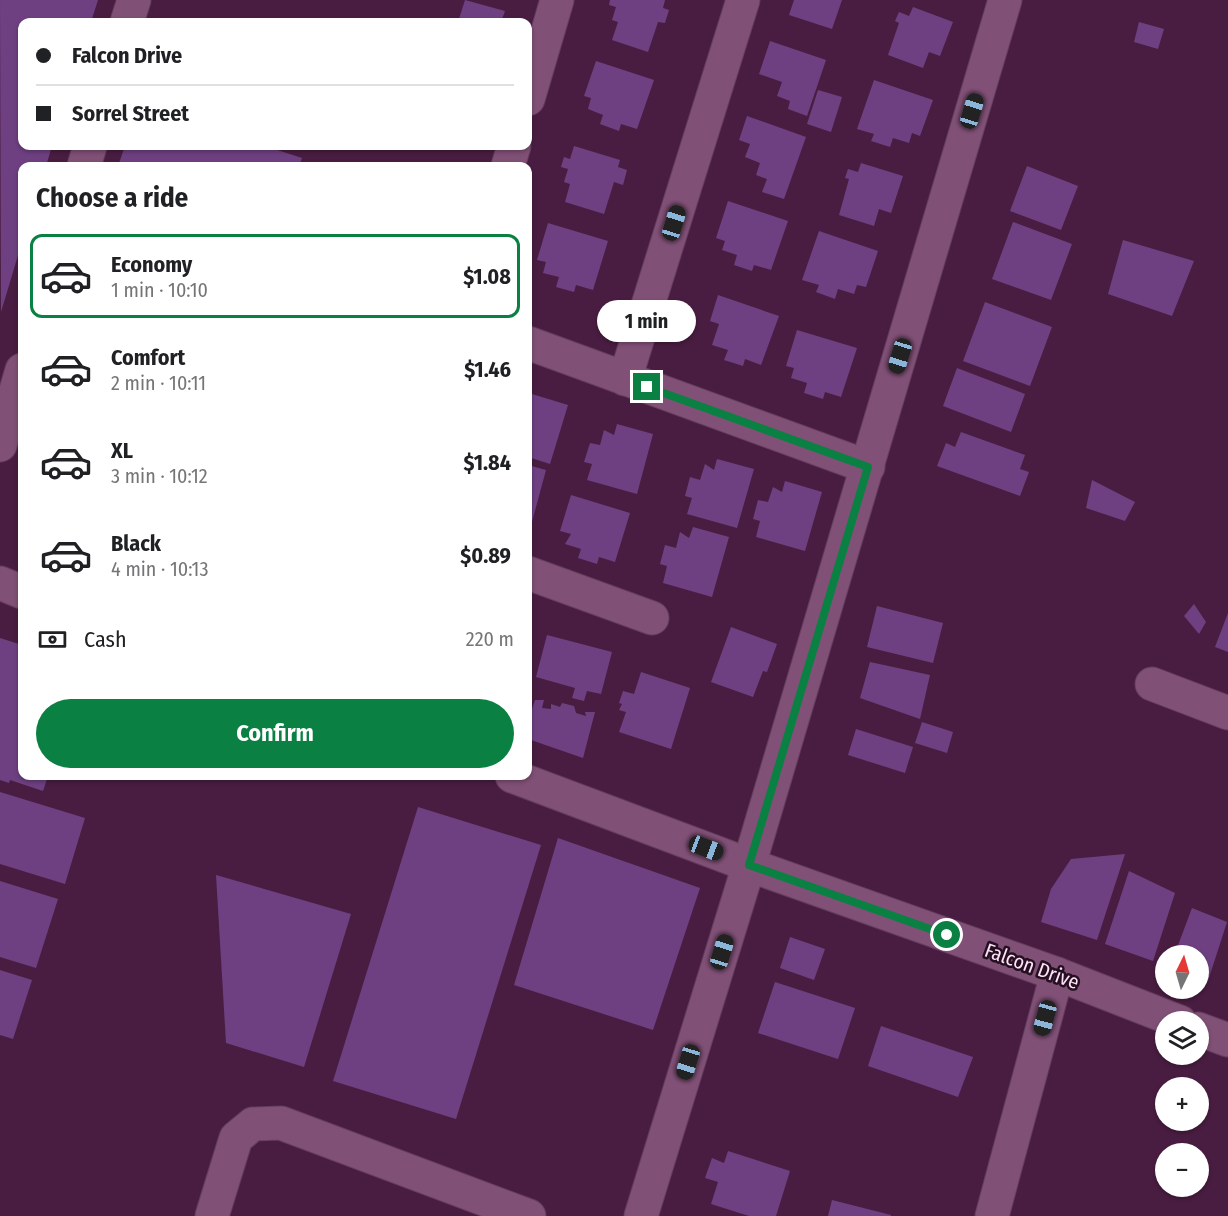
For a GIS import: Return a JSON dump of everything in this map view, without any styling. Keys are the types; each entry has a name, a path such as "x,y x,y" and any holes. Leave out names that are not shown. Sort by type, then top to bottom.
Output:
{"street":[{"path":"128,18 134,0"},
{"path":"532,85 557,0"},
{"path":"625,380 743,0"},
{"path":"641,1216 749,865 1005,0"},
{"path":"532,345 868,467"},
{"path":"0,445 18,384"},
{"path":"532,574 652,618"},
{"path":"0,583 18,590"},
{"path":"1152,684 1228,713"},
{"name":"Falcon Drive","path":"523,780 749,865 1057,974 1155,1012"},
{"path":"992,1216 1057,974"},
{"path":"1209,1033 1228,1040"},
{"path":"213,1216 236,1138 253,1124 282,1123 528,1216"}],"building":[{"path":"0,0 98,0 92,18 18,18 18,150 51,150 47,162 18,162 18,255 1,312"},
{"path":"465,0 505,11 502,18 459,18"},
{"path":"610,0 665,0 663,8 669,10 665,23 658,22 648,52 612,40 618,22 612,20 616,7 609,5"},
{"path":"794,0 842,0 832,29 789,15"},
{"path":"913,7 953,22 940,56 929,52 923,68 888,55 899,23 895,21 899,12 909,16"},
{"path":"1139,22 1164,29 1158,49 1134,42"},
{"path":"770,41 826,60 807,116 788,109 790,101 777,96 782,82 759,74"},
{"path":"596,61 654,80 637,129 621,124 619,131 600,124 603,115 588,109 591,98 584,96"},
{"path":"874,80 933,100 920,136 912,133 909,143 893,138 890,147 871,141 874,134 857,129"},
{"path":"818,90 842,97 831,132 807,124"},
{"path":"747,116 806,137 784,199 762,192 767,179 756,175 760,163 745,157 750,144 739,140"},
{"path":"574,146 620,160 618,167 627,170 623,185 614,182 604,214 565,202 570,184 564,182 568,169 561,167 564,157 570,159"},
{"path":"124,150 277,150 302,158 300,162 119,162"},
{"path":"861,163 903,176 891,213 879,209 874,226 839,215 849,179 845,178 848,169 858,172"},
{"path":"1027,166 1078,186 1061,230 1010,211"},
{"path":"728,201 788,221 771,270 754,265 752,271 734,265 737,255 722,250 725,241 716,238"},
{"path":"1013,222 1072,244 1051,300 992,279"},
{"path":"548,223 608,241 593,290 576,285 574,292 556,287 559,277 543,273 546,262 537,260"},
{"path":"819,231 878,251 866,287 857,285 854,294 838,289 835,299 816,292 819,285 802,280"},
{"path":"1123,240 1194,261 1172,316 1108,294"},
{"path":"718,295 779,316 761,365 745,359 743,366 724,360 728,350 712,345 719,324 710,321"},
{"path":"985,302 1052,327 1030,386 963,361"},
{"path":"797,330 857,348 841,397 825,392 823,399 804,393 807,383 791,378 794,368 786,366"},
{"path":"957,368 1025,394 1011,432 943,406"},
{"path":"532,394 568,405 550,464 532,458"},
{"path":"617,424 653,434 637,494 587,480 592,464 584,462 590,443 600,445 604,430 614,435"},
{"path":"961,432 1025,455 1020,469 1029,472 1020,496 937,466 946,443 955,447"},
{"path":"717,459 754,469 737,528 687,514 692,498 685,496 690,477 700,480 705,464 714,470"},
{"path":"532,466 546,470 532,522"},
{"path":"1092,480 1135,502 1125,521 1086,508"},
{"path":"785,481 822,492 805,551 756,537 760,521 753,519 758,500 768,502 773,487 782,492"},
{"path":"571,495 630,513 615,562 599,557 597,564 578,558 581,549 565,544 571,534 560,531"},
{"path":"693,527 729,537 712,597 663,583 667,566 660,564 665,545 676,548 680,532 689,538"},
{"path":"1194,604 1206,622 1199,634 1184,616"},
{"path":"877,606 943,623 933,663 867,647"},
{"path":"1228,613 1228,652 1215,647"},
{"path":"731,627 777,644 767,672 763,671 753,697 711,682"},
{"path":"547,635 612,652 601,694 587,691 584,701 572,698 575,688 536,677"},
{"path":"0,638 18,644 18,780 47,780 43,791 10,780 9,783 0,780"},
{"path":"870,662 930,675 920,719 860,698"},
{"path":"641,672 690,688 671,749 619,732 626,712 619,710 623,691 634,694"},
{"path":"535,700 544,700 542,708 551,709 551,704 560,707 562,703 574,706 576,713 586,716 585,712 595,712 583,758 532,740 532,709"},
{"path":"922,722 953,732 947,753 915,743"},
{"path":"856,729 913,747 905,773 848,755"},
{"path":"0,792 85,818 65,884 0,864"},
{"path":"418,807 541,845 456,1119 333,1081"},
{"path":"558,838 700,888 653,1030 514,985"},
{"path":"1125,854 1097,940 1041,922 1051,889 1071,859"},
{"path":"1129,871 1175,893 1158,945 1155,945 1153,961 1105,944"},
{"path":"216,875 351,914 304,1067 226,1043"},
{"path":"0,881 58,899 36,968 0,957"},
{"path":"1192,908 1227,922 1209,978 1209,945 1178,945"},
{"path":"790,937 825,949 814,980 780,968"},
{"path":"0,970 32,980 13,1039 0,1035"},
{"path":"775,982 855,1008 838,1059 758,1033"},
{"path":"881,1026 973,1057 958,1097 868,1066"},
{"path":"728,1151 790,1171 776,1216 749,1216 711,1204 718,1182 705,1178 712,1158 724,1163"},
{"path":"832,1200 891,1215 891,1216 828,1216"}],"route":[{"path":"647,387 868,467 749,865 947,935"}]}
